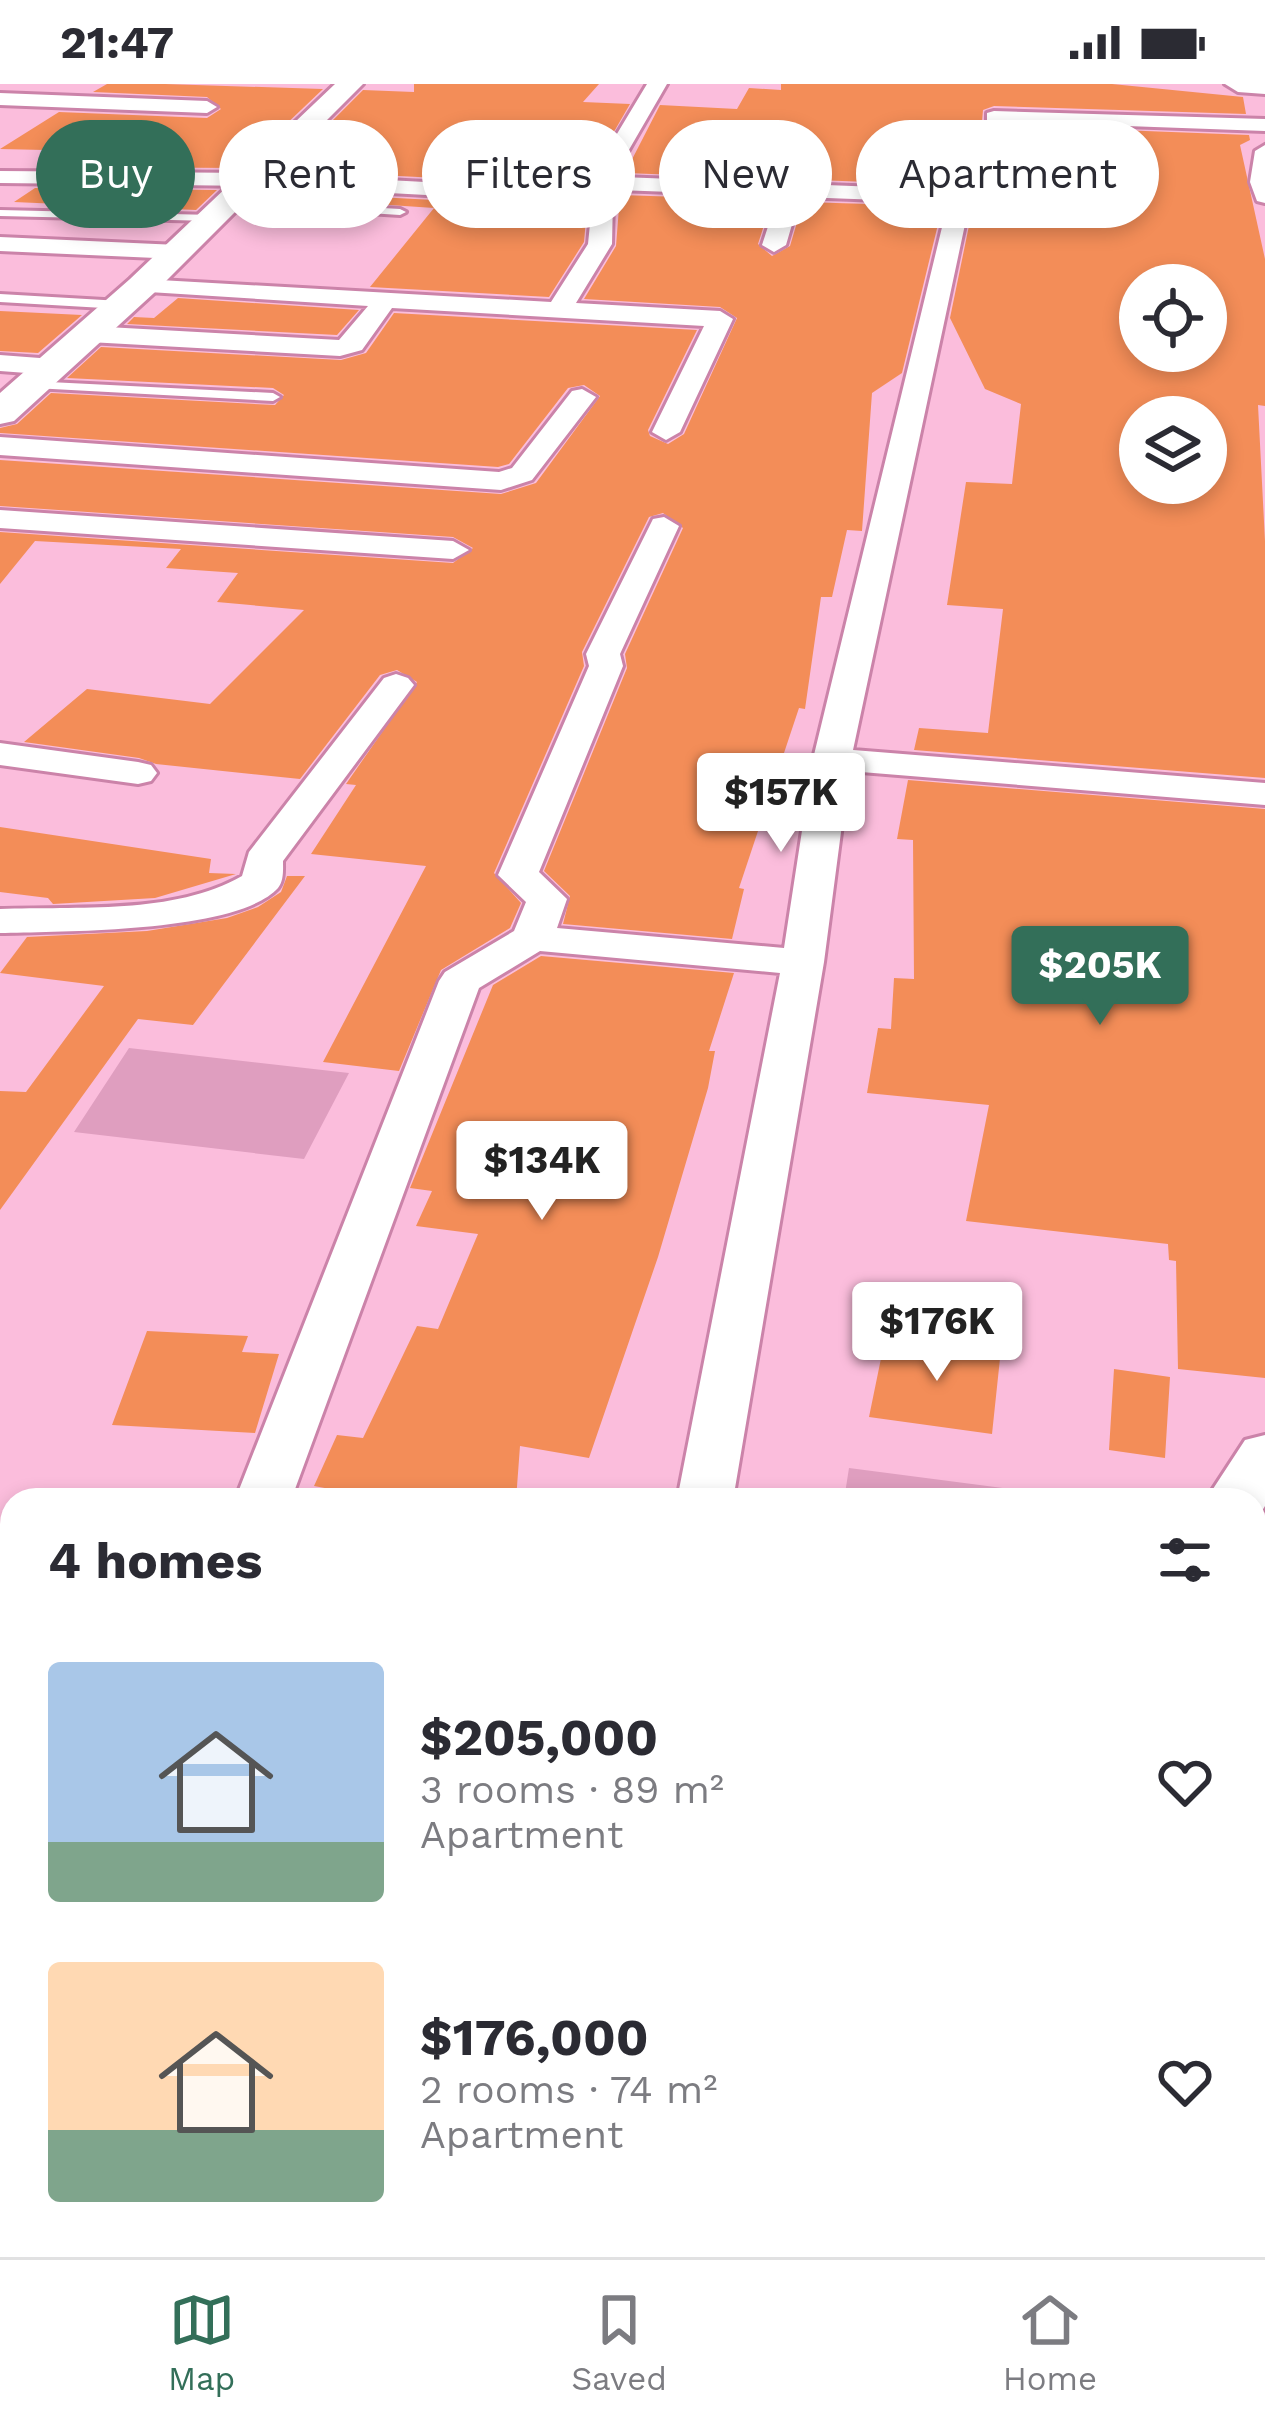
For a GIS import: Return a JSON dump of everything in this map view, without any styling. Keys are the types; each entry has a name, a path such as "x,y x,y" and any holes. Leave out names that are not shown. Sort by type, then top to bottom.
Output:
{"main road":[{"path":"314,120 350,84"},
{"path":"1238,84 1265,86"},
{"path":"0,413 219,213"}],"street":[{"path":"134,104 147,84"},
{"path":"635,121 657,84"},
{"path":"0,99 208,107"},
{"path":"994,116 1265,125"},
{"path":"1265,151 1261,182 1265,196"},
{"path":"0,177 219,195"},
{"path":"707,1488 803,962 832,759 956,215 938,179 832,188"},
{"path":"558,310 595,258 606,228"},
{"path":"773,245 779,228"},
{"path":"0,244 178,252"},
{"path":"132,295 385,300 720,319 666,432"},
{"path":"89,334 340,348 353,344 385,300"},
{"path":"0,363 44,375"},
{"path":"0,446 501,481 522,474 582,397"},
{"path":"0,519 453,550"},
{"path":"532,938 547,899 518,874 606,666 603,655 664,526"},
{"path":"0,921 155,913 246,895 262,881 263,860 395,685"},
{"path":"0,754 138,773"},
{"path":"832,759 1265,794"},
{"path":"267,1488 460,981 532,938 803,962"},
{"path":"1242,1488 1265,1454"}],"lane":[{"path":"0,214 219,197"},
{"path":"0,298 132,295"},
{"path":"44,375 273,397"}],"shaded area":[{"path":"129,1048 349,1073 304,1159 74,1132"},
{"path":"849,1468 1002,1488 846,1488"}],"building":[{"path":"107,84 323,89 290,120 219,120 219,168 195,168 195,120 46,120 59,112 207,118 221,109 207,97 93,92"},
{"path":"414,84 599,84 583,102 630,104 621,120 422,120 422,177 398,176 398,120 333,120 363,90 414,92"},
{"path":"781,84 1112,84 1243,97 1246,114 994,106 983,110 982,120 856,120 856,182 832,181 832,120 659,120 659,174 635,173 635,154 660,105 737,109 749,88 781,90"},
{"path":"36,126 36,150 0,149"},
{"path":"1159,132 1249,135 1250,140 1240,145 1265,259 1265,406 1258,405 1265,541 1265,778 914,750 919,728 988,733 1003,609 947,605 966,482 1012,484 1021,404 985,389 950,318 969,228 1159,228"},
{"path":"35,188 36,188 36,203 14,202"},
{"path":"195,190 217,190 196,210"},
{"path":"635,195 659,196 659,228 763,228 758,244 772,256 790,246 795,228 832,228 832,203 856,204 856,228 937,228 902,373 872,393 862,531 847,530 832,597 821,597 805,709 799,708 739,888 744,889 732,939 563,924 570,896 544,871 627,668 625,654 683,528 663,513 649,517 582,652 584,666 494,873 521,903 510,928 441,970 399,1071 323,1062 426,866 311,854 356,785 346,784 417,682 397,670 380,675 300,779 156,764 24,742 87,689 210,704 304,610 217,602 238,573 166,568 181,549 35,541 0,584 0,532 453,563 473,548 453,537 0,506 0,460 501,494 536,483 600,396 584,385 568,388 509,464 498,467 0,433 0,428 17,424 51,393 275,405 284,395 273,388 67,378 101,347 341,360 366,353 394,313 697,330 648,430 650,436 668,444 684,434 737,318 720,307 584,299 616,246 617,228 635,228"},
{"path":"398,198 422,199 422,207 398,206"},
{"path":"422,223 422,228 585,228 584,242 549,297 370,287"},
{"path":"178,298 359,310 337,335 127,324 134,317 154,318"},
{"path":"0,311 82,315 38,353 0,351"},
{"path":"908,780 1265,809 1265,1378 1178,1369 1176,1261 1169,1260 1168,1244 966,1221 989,1105 867,1093 878,1028 891,1029 894,978 914,979 913,840 897,839"},
{"path":"0,827 211,859 209,873 236,874 155,898 53,904 48,898 0,892"},
{"path":"287,876 305,876 193,1025 138,1019 0,1210 0,1091 26,1092 104,986 0,973 27,937 147,931 227,918 281,892"},
{"path":"541,956 734,973 709,1051 715,1051 708,1088 658,1257 589,1458 520,1446 517,1488 314,1486 337,1435 363,1438 417,1326 438,1329 478,1234 416,1226 432,1191 410,1188 493,985"},
{"path":"147,1331 248,1336 242,1352 279,1354 255,1433 112,1425"},
{"path":"886,1334 1001,1349 992,1434 869,1417"},
{"path":"1114,1369 1170,1377 1165,1458 1109,1450"}]}
